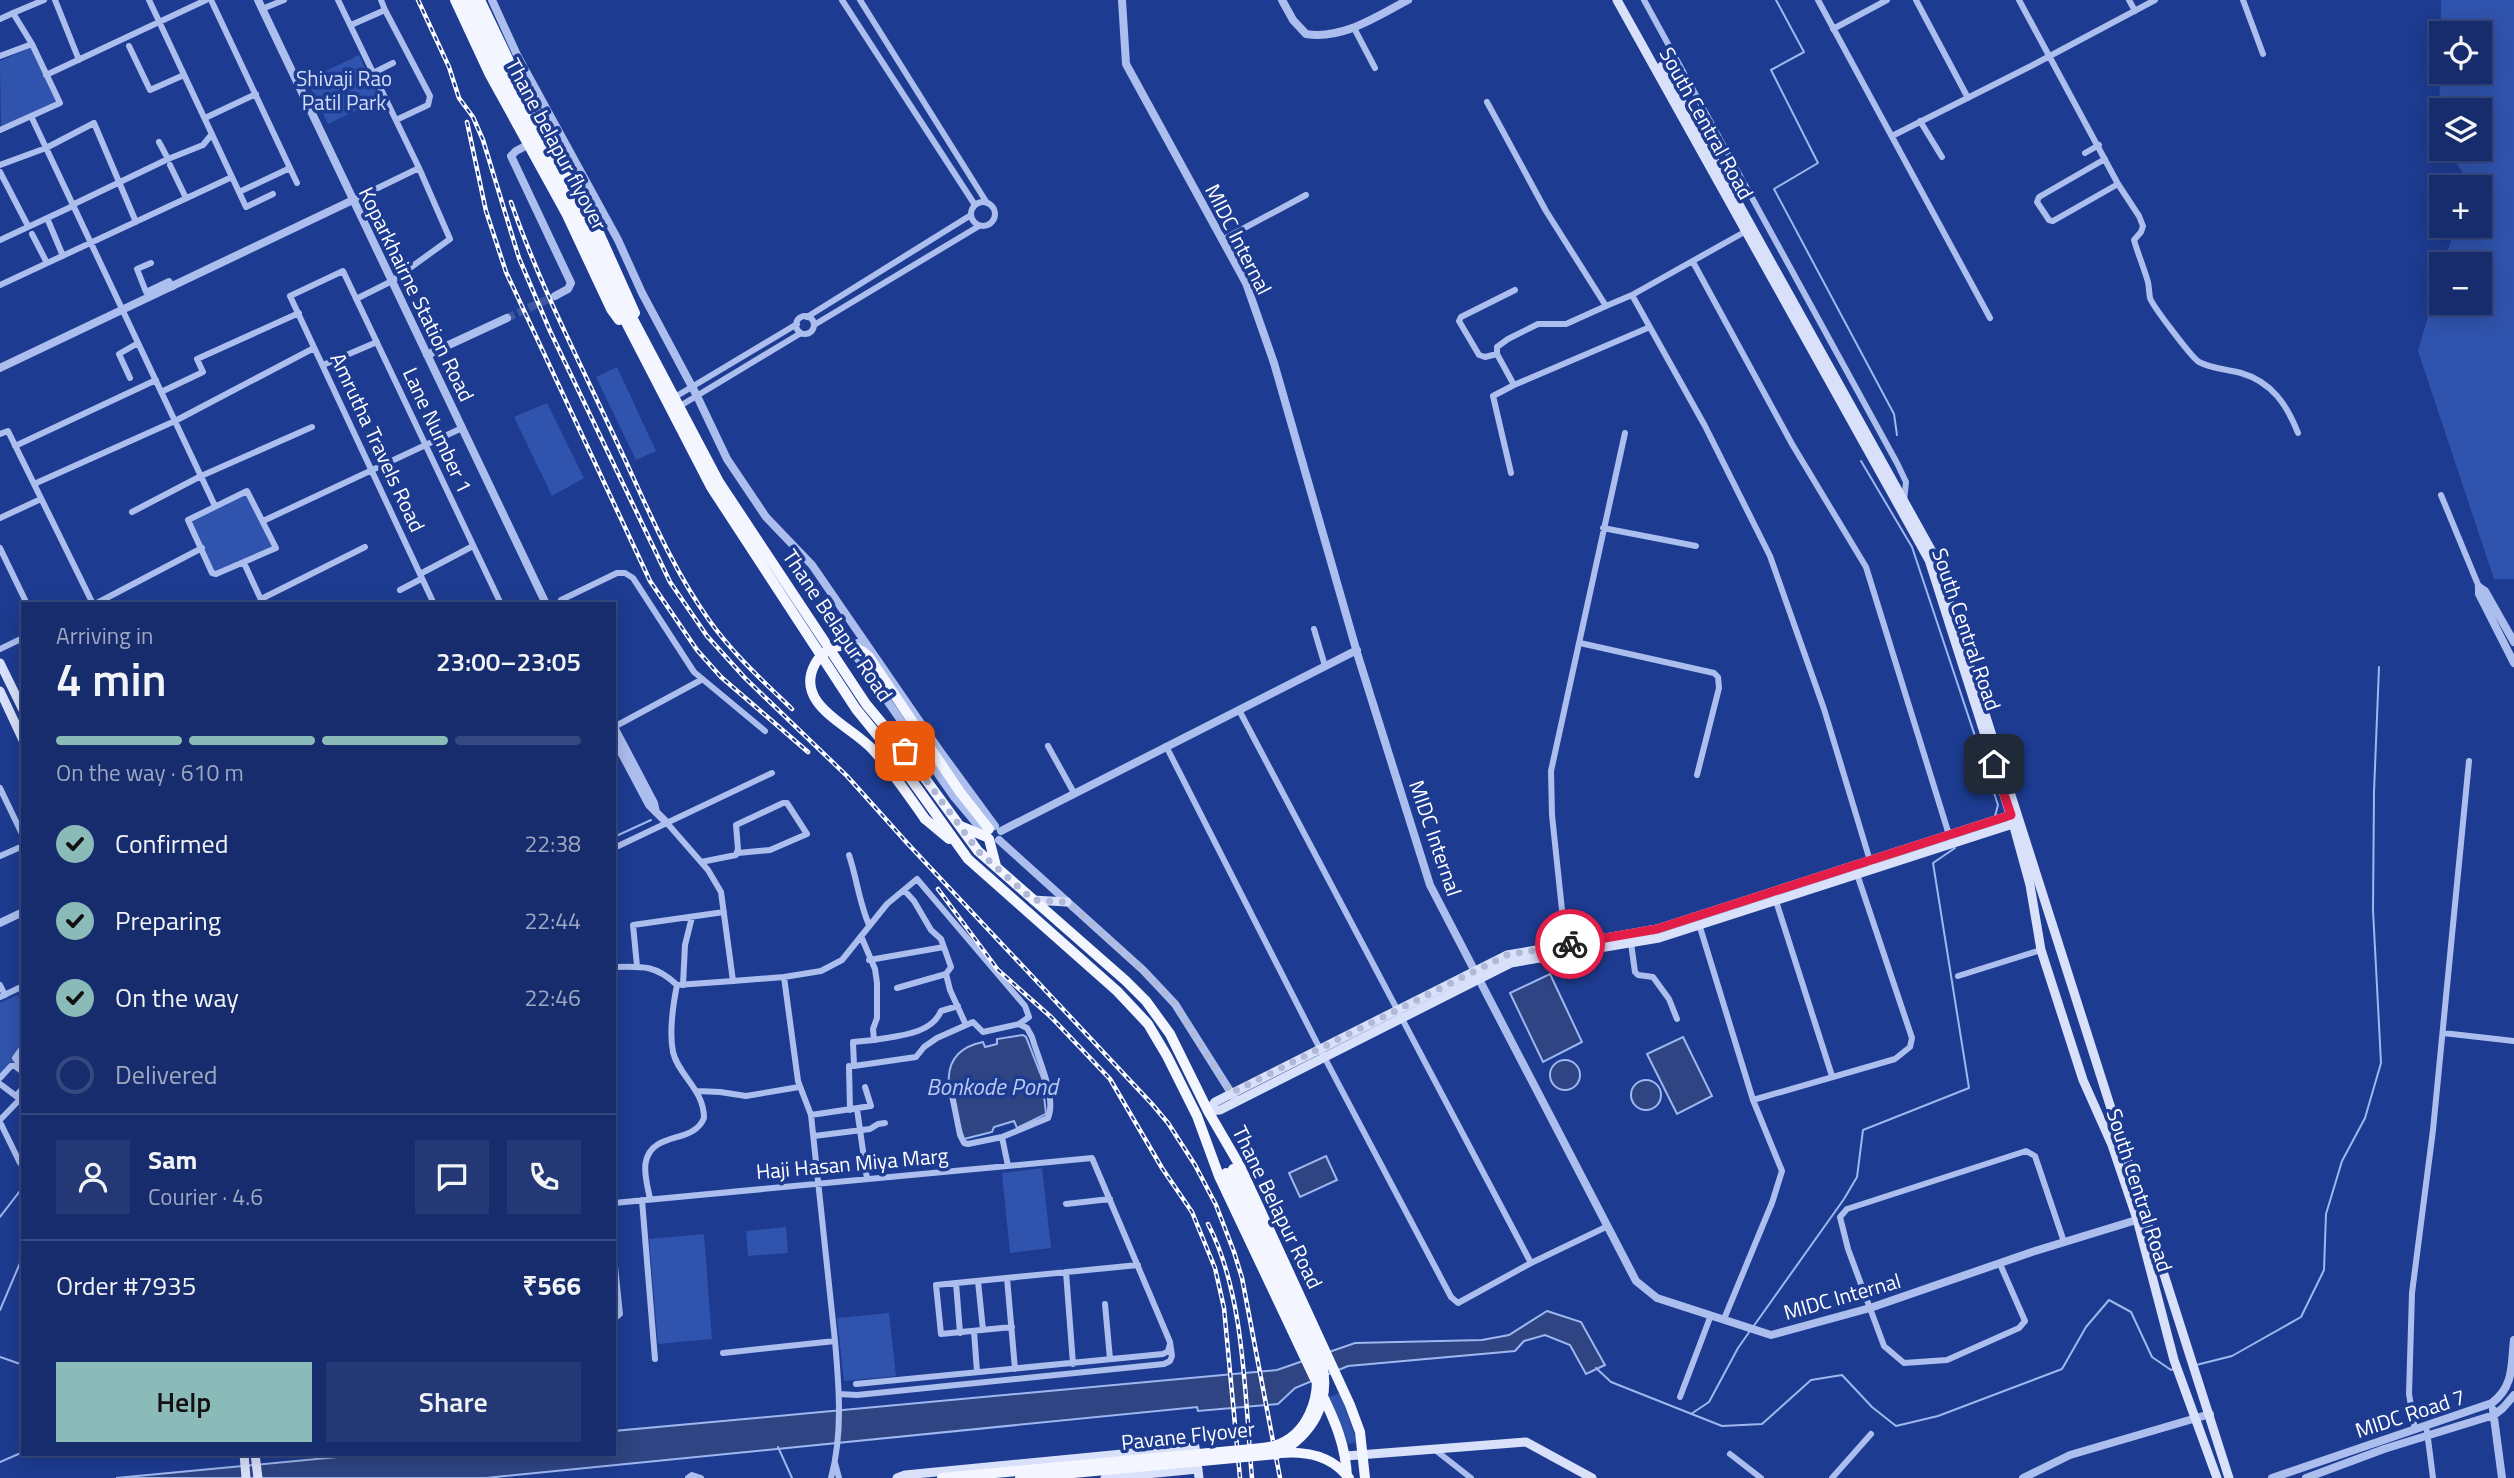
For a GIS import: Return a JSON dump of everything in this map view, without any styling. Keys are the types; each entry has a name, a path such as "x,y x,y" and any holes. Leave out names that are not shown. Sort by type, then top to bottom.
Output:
{"main road":[{"path":"455,0 489,73 566,213 611,309 640,340"},
{"name":"Thane belapur flyover","path":"464,0 516,108 572,208 620,304"},
{"name":"Thane belapur flyover","path":"472,0 508,76 578,205 620,304"},
{"path":"480,0 510,63 586,204 630,300 640,340"},
{"name":"South Central Road","path":"1617,0 1935,557 2141,1218 2210,1414 2229,1478"},
{"name":"South Central Road","path":"1625,0 1929,561 2016,818 2041,950 2082,1080 2141,1218 2177,1369 2217,1478"},
{"path":"526,140 555,123"},
{"path":"620,304 640,340"},
{"name":"Thane Belapur Road","path":"640,340 678,402 719,482 784,582 866,704 905,751 978,851 1146,1001 1170,1034 1208,1111 1240,1166 1337,1374 1360,1432 1365,1478"},
{"name":"Thane Belapur Road","path":"640,340 718,498 856,709 895,757 968,859 1135,1009 1159,1040 1197,1116 1219,1176 1341,1436 1348,1478"},
{"path":"961,848 925,819 869,746 829,716 817,702 811,689 811,674 824,653 842,645 861,650 869,657 960,792 992,834 996,868"},
{"path":"0,663 21,706"},
{"path":"0,691 21,736"},
{"path":"1566,949 1698,920 2016,818"},
{"path":"960,825 992,834"},
{"path":"1033,900 1067,902"},
{"path":"1208,1111 1215,1102 1234,1098 1477,975 1507,955 1659,938 1698,920"},
{"name":"Pavane Flyover","path":"942,1478 1264,1448 1275,1446 1300,1429 1307,1420 1318,1386 1315,1365 1230,1171 1208,1111"},
{"name":"Pavane Flyover","path":"1020,1478 1277,1454 1293,1446 1313,1423 1323,1399 1325,1376 1319,1353 1230,1171 1197,1116"},
{"path":"1346,1456 1526,1442 1591,1478"},
{"path":"897,1478 905,1475 1195,1447 1198,1474 1105,1478"},
{"path":"1277,1454 1315,1454 1337,1465 1348,1478"},
{"path":"244,1457 246,1478"},
{"path":"255,1457 258,1478"}],"street":[{"path":"0,19 28,3 44,0"},
{"path":"55,0 79,60"},
{"path":"149,0 246,207 273,194"},
{"path":"46,75 206,0"},
{"path":"211,0 298,183"},
{"name":"Koparkhairne Station Road","path":"258,0 545,602"},
{"path":"262,9 284,0"},
{"path":"338,0 450,239 391,281 356,299"},
{"path":"381,0 430,99 428,105 396,120"},
{"path":"492,0 517,55 618,240 642,293 727,459 766,517 812,565 992,834"},
{"path":"842,0 975,205"},
{"path":"678,402 697,396 801,333 810,332 814,325 979,226 990,223 994,217 994,210 987,203 860,0"},
{"name":"MIDC Internal","path":"1122,0 1126,64 1246,283 1274,363 1357,650 1430,885 1636,1281 1657,1298 1771,1335 1870,1308 2141,1218"},
{"path":"1282,0 1293,20 1306,34 1318,36 1354,28 1408,0"},
{"path":"1644,0 1897,463 1906,482 1904,501"},
{"path":"1818,0 1990,318"},
{"path":"1833,29 1887,0"},
{"path":"1916,0 1968,98"},
{"path":"2019,0 2143,226 2134,240 2149,284 2150,299 2156,310 2173,329 2188,353 2198,362 2213,368 2242,373 2260,381 2276,394 2289,409 2298,433"},
{"path":"2129,0 2135,11"},
{"path":"1892,136 2155,0"},
{"path":"2243,0 2263,54"},
{"path":"351,25 385,10"},
{"path":"0,130 60,103 32,44 13,13"},
{"path":"1354,28 1375,68"},
{"path":"0,56 32,44"},
{"path":"129,46 150,90 184,75"},
{"path":"373,73 393,63"},
{"path":"205,118 256,94"},
{"path":"1487,102 1546,211 1606,306"},
{"path":"30,116 215,506"},
{"path":"1920,121 1942,157"},
{"path":"0,165 46,148 94,123 135,222"},
{"path":"0,240 120,181 204,145 212,134"},
{"path":"526,140 511,156 571,283 568,289 555,296"},
{"path":"159,142 186,198"},
{"path":"2085,153 2099,145"},
{"path":"2105,159 2039,197 2037,202 2049,220 2053,221 2118,184"},
{"path":"239,192 290,168"},
{"path":"0,368 419,168"},
{"path":"0,172 28,226"},
{"path":"0,285 232,177"},
{"path":"1222,240 1306,195"},
{"path":"975,205 987,203"},
{"path":"678,402 692,387 797,324 800,318 807,317 971,215 975,205"},
{"path":"971,215 979,226"},
{"path":"47,218 63,256"},
{"path":"1514,385 1497,354 1500,344 1538,324 1566,324 1632,295 1749,229"},
{"path":"32,234 47,263"},
{"path":"1693,261 1792,444 1866,568 1950,839"},
{"path":"148,296 137,269 151,262"},
{"name":"Amrutha Travels Road","path":"343,271 290,296 433,602"},
{"name":"Lane Number 1","path":"343,271 500,602"},
{"path":"1497,354 1485,357 1479,355 1460,321 1461,317 1515,290"},
{"path":"1632,295 1705,426 1770,556 1824,709 1871,865"},
{"path":"161,392 203,372 197,359 299,313"},
{"path":"807,317 814,325"},
{"path":"426,355 507,318"},
{"path":"797,324 801,333"},
{"path":"1511,473 1493,396 1650,327"},
{"path":"323,365 377,342"},
{"path":"130,378 119,354 138,343"},
{"path":"34,484 175,421 314,348"},
{"path":"15,446 156,380"},
{"path":"132,512 201,476 312,427"},
{"path":"263,521 462,428"},
{"path":"0,435 8,431 93,602"},
{"path":"1566,949 1550,771 1625,433"},
{"path":"247,491 276,548 216,574 212,573 188,520 215,506 247,491"},
{"path":"2441,495 2479,587 2479,594 2514,663"},
{"path":"0,518 40,499"},
{"path":"1603,528 1696,546"},
{"path":"400,590 473,546"},
{"path":"244,563 262,601 365,547"},
{"path":"0,548 26,602"},
{"path":"98,602 202,548"},
{"path":"561,600 617,573 625,573 633,578 701,680 765,731"},
{"path":"2479,587 2486,591 2514,642"},
{"path":"1314,629 1325,666"},
{"path":"861,638 855,651 856,656 954,797 1143,970 1175,1004 1234,1098"},
{"path":"0,649 21,639"},
{"path":"1580,643 1714,673 1718,677 1719,688 1698,775"},
{"path":"992,834 1357,650"},
{"path":"616,726 701,680"},
{"path":"1239,710 1531,1263"},
{"path":"616,731 654,803 656,812"},
{"path":"616,743 649,805 716,880 721,892 733,981"},
{"path":"1048,746 1074,793"},
{"path":"1166,746 1322,1053 1451,1297 1458,1303 1531,1263 1608,1226"},
{"path":"2415,1430 2409,1394 2412,1293 2442,1033 2469,761"},
{"path":"616,847 772,773"},
{"path":"0,788 21,832"},
{"path":"701,862 738,853 770,850 807,834 791,806 783,803 736,825 738,853"},
{"path":"0,856 21,847"},
{"path":"849,855 855,871 859,900 869,925"},
{"path":"1754,1100 1895,1059 1910,1047 1912,1038 1856,870"},
{"path":"616,967 657,969 680,985 784,977 821,971 842,960 887,904 917,879 1025,1006 1029,1017 1019,1024 983,1032 974,1022 937,1038 916,1057 854,1066 853,1042 918,1032 939,1017 941,1012 958,1006"},
{"path":"897,989 946,974 951,967 944,947 904,890"},
{"path":"1774,896 1832,1076"},
{"path":"637,966 633,925 724,912"},
{"path":"0,923 21,913"},
{"path":"655,1359 645,1163 656,1144 689,1133 702,1123 704,1111 697,1091 673,1054 673,1030 685,945 692,917"},
{"path":"1698,920 1754,1100 1782,1171 1776,1193 1724,1319"},
{"path":"861,936 875,969 877,983 874,1040"},
{"path":"1631,943 1635,972 1638,975 1653,976 1660,984 1677,1019"},
{"path":"869,960 944,947"},
{"path":"1958,976 2041,950"},
{"path":"946,974 950,990 967,1025"},
{"path":"784,977 799,1087 811,1115 814,1136 835,1341 839,1397 838,1448 831,1478"},
{"path":"0,985 2,996 21,987"},
{"path":"953,1095 960,1135 964,1143 1002,1137 1048,1118 1051,1097 1032,1037 1027,1028 1019,1024"},
{"path":"2442,1033 2514,1041"},
{"path":"21,1050 15,1060 21,1067"},
{"path":"0,1078 11,1066 21,1068"},
{"path":"849,1066 853,1110 861,1129 867,1179"},
{"path":"0,1084 19,1097 0,1121 20,1163"},
{"path":"697,1091 746,1096 799,1087"},
{"path":"811,1115 871,1106 865,1087"},
{"path":"814,1136 870,1129 884,1123"},
{"path":"1002,1137 1008,1166"},
{"path":"2000,1264 2025,1321 2019,1328 1947,1360 1904,1363 1884,1346 1848,1249 1840,1217 1847,1209 2026,1152 2035,1156 2064,1242"},
{"name":"Haji Hasan Miya Marg","path":"616,1202 1092,1158 1110,1199"},
{"path":"839,1397 1167,1364 1172,1358 1170,1342 1110,1199 1066,1204"},
{"path":"1012,1327 941,1334 936,1285 1138,1265"},
{"path":"1066,1272 1074,1373"},
{"path":"616,1276 620,1314 616,1317"},
{"path":"1007,1278 1015,1369"},
{"path":"978,1281 983,1330"},
{"path":"956,1283 960,1332"},
{"path":"1105,1304 1110,1359"},
{"path":"1681,1396 1711,1315"},
{"path":"974,1331 978,1372"},
{"name":"MIDC Road 7","path":"2306,1478 2492,1404 2509,1384 2514,1340"},
{"path":"723,1353 835,1341"},
{"path":"856,1384 1163,1354 1168,1351 1170,1342"},
{"name":"MIDC Road 7","path":"2272,1478 2385,1438 2494,1415 2514,1395"},
{"path":"2492,1404 2502,1478"},
{"path":"2023,1478 2070,1455 2210,1414"},
{"path":"2427,1430 2433,1478"},
{"path":"1832,1478 1871,1434"},
{"path":"1434,1449 1471,1478"},
{"path":"1730,1454 1761,1478"},
{"path":"835,1462 839,1478"},
{"path":"688,1478 692,1475 701,1478"}],"green space":[{"path":"2441,0 2514,0 2514,579 2494,579 2418,351 2429,313 2492,315 2492,252 2447,252 2452,238 2492,238 2492,175 2464,175 2455,161 2492,161 2492,98 2440,98 2440,84 2492,84 2492,21 2441,21"},
{"path":"31,47 56,101 1,127 0,61"},
{"name":"Shivaji Rao Patil Park","path":"359,55 380,99 328,124 307,80"},
{"path":"617,367 656,451 636,460 596,377"},
{"path":"547,403 584,478 552,496 514,417"},
{"path":"248,494 272,547 211,575 186,523"},
{"path":"17,995 21,1002 21,1055 0,1081 0,1003"},
{"path":"1042,1168 1051,1248 1010,1253 1002,1173"},
{"path":"786,1227 788,1253 748,1256 746,1231"},
{"path":"704,1234 712,1339 658,1344 649,1239"},
{"path":"889,1313 896,1376 844,1381 837,1318"},
{"path":"1340,1393 1357,1442 1348,1444 1329,1397"}],"water":[{"path":"1550,974 1582,1042 1543,1062 1510,993"},
{"name":"Bonkode Pond","path":"1023,1035 1042,1078 1046,1114 1017,1128 1014,1121 994,1127 992,1132 964,1139 954,1111 949,1082 950,1068 956,1057 966,1048 983,1042 985,1047 997,1044 997,1039"},
{"path":"1683,1037 1712,1096 1677,1114 1647,1054"},
{"path":"1565,1060 1575,1065 1580,1075 1575,1085 1565,1090 1555,1085 1550,1075 1555,1065"},
{"path":"1646,1080 1657,1084 1661,1095 1657,1106 1646,1110 1635,1106 1631,1095 1635,1084"},
{"path":"1326,1156 1337,1180 1300,1197 1289,1173"},
{"path":"1547,1311 1581,1322 1605,1365 1586,1374 1570,1345 1545,1335 1524,1341 1515,1351 1348,1366 1295,1388 1278,1404 1198,1411 1197,1407 486,1478 116,1478 348,1456 616,1456 616,1431 1277,1370 1355,1343 1482,1340 1509,1335"}],"waterway":[{"path":"1776,0 1804,52 1771,70 1818,163 1774,189 1894,414 1897,435"},
{"path":"1861,461 1912,547 1998,805 1995,816"},
{"path":"2196,1365 2232,1356 2301,1317 2324,1270 2326,1214 2342,1161 2365,1118 2381,1063 2373,910 2379,667"},
{"path":"616,836 651,820"},
{"path":"1753,1327 1857,1177 1863,1130 1969,1088 1933,863 1955,848"},
{"path":"0,1217 21,1190"},
{"path":"0,1310 21,1261"},
{"path":"1596,1368 1611,1382 1722,1426 1762,1424 1811,1380 1842,1375 1872,1407 1896,1426 1938,1416 2062,1369 2086,1327 2109,1300 2131,1312 2152,1357 2173,1369"},
{"path":"1691,1414 1709,1402 1750,1331"},
{"path":"0,1357 21,1364"},
{"path":"778,1447 792,1478"},
{"path":"0,1462 21,1453"}],"tunnel":[{"path":"507,318 555,296"}],"railway":[{"path":"418,0 449,67 459,98 473,117 483,140 519,258 550,331 670,582 707,636 745,678 847,776 1152,1104 1168,1123 1195,1165 1216,1205 1242,1278 1280,1478"},
{"path":"467,122 486,211 506,272 650,581 697,650 721,677 808,752"},
{"path":"511,202 560,320 681,576 728,644 792,709"},
{"path":"938,889 998,970 1051,1017 1110,1079 1162,1168 1192,1212 1215,1268 1224,1308 1240,1478"},
{"path":"1208,1224 1230,1282 1236,1315 1245,1382 1252,1478"}],"way so far":[{"path":"905,751 978,851 1033,900 1067,902 1143,970 1175,1004 1231,1093 1507,955 1570,944"}],"route":[{"path":"1570,944 1657,929 2011,815 1994,764"}]}
